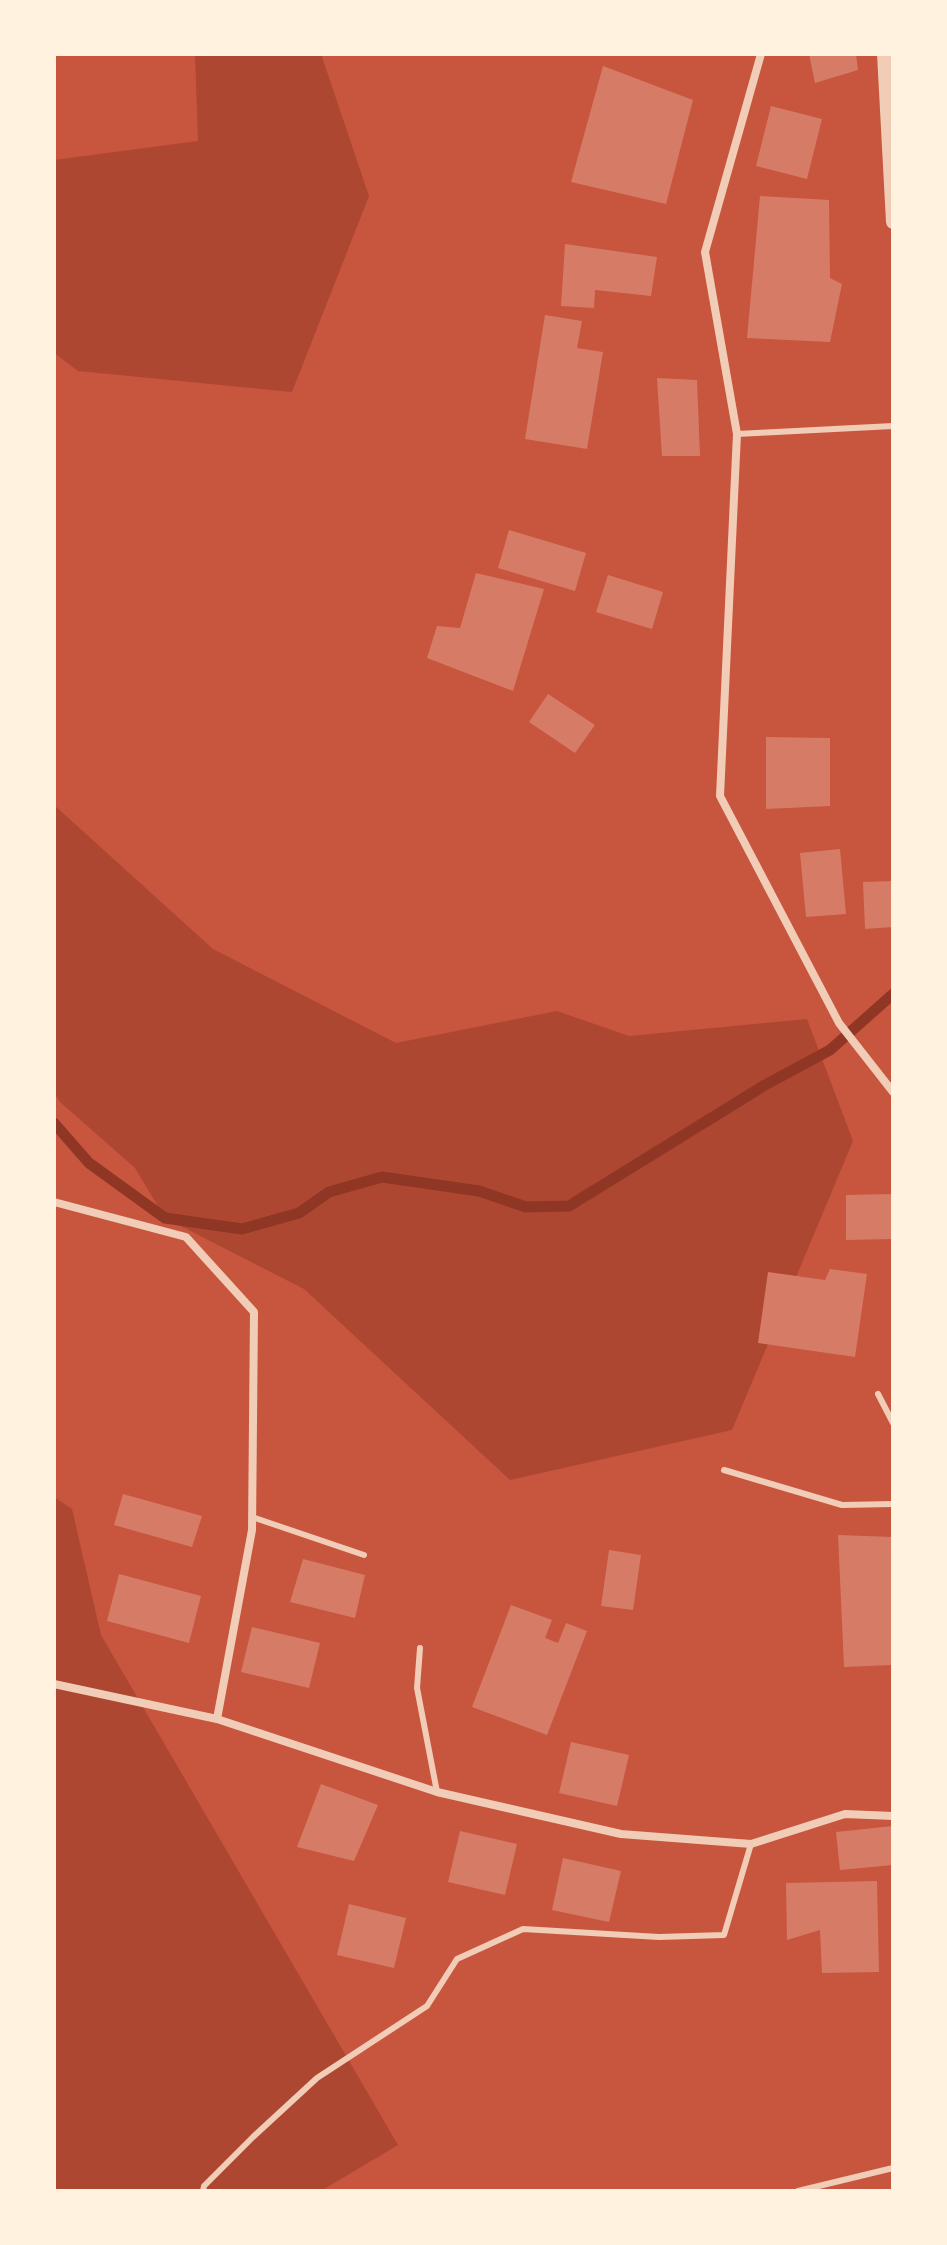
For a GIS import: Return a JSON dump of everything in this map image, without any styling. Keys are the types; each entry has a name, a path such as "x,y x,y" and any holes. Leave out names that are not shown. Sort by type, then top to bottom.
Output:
{"street":[{"path":"761,54 705,252 737,434 720,796 839,1023 893,1092"},
{"path":"884,54 893,222"},
{"path":"54,1202 186,1237 254,1312 252,1530 217,1719"},
{"path":"54,1684 217,1719 437,1792 621,1834 751,1844 845,1814 893,1816"}],"lane":[{"path":"737,434 893,426"},
{"path":"878,1394 893,1423"},
{"path":"724,1470 842,1505 893,1504"},
{"path":"252,1517 364,1555"},
{"path":"420,1648 417,1688 437,1792"},
{"path":"203,2191 204,2186 253,2137 317,2078 427,2006 457,1959 523,1929 659,1937 724,1935 751,1844"},
{"path":"798,2191 893,2168"}],"shaded area":[{"path":"195,54 321,54 369,196 292,392 78,371 54,353 54,160 198,141"},
{"path":"54,805 213,949 396,1043 557,1011 629,1036 807,1019 853,1141 732,1430 510,1480 304,1289 165,1218 135,1168 60,1102 54,1092"},
{"path":"54,1497 72,1509 101,1635 398,2145 321,2191 54,2191"}],"building":[{"path":"809,54 856,54 858,70 815,83"},
{"path":"603,66 693,100 666,204 571,182"},
{"path":"771,106 822,119 807,179 756,166"},
{"path":"760,196 829,200 830,278 842,284 830,342 747,338"},
{"path":"565,244 657,257 651,296 595,290 594,308 561,306"},
{"path":"545,315 582,321 577,348 603,352 587,449 525,439"},
{"path":"657,378 697,380 700,456 662,456"},
{"path":"509,530 586,553 575,591 498,568"},
{"path":"476,573 544,589 513,691 427,658 437,626 460,628"},
{"path":"608,575 663,592 652,629 596,612"},
{"path":"548,694 595,725 575,753 529,722"},
{"path":"766,737 830,738 830,806 766,809"},
{"path":"840,849 846,914 806,917 800,853"},
{"path":"893,881 893,927 865,929 863,882"},
{"path":"893,1194 893,1239 846,1240 846,1195"},
{"path":"830,1269 867,1274 855,1357 758,1343 768,1272 825,1280"},
{"path":"123,1494 202,1516 192,1547 114,1525"},
{"path":"838,1535 893,1537 893,1665 844,1667"},
{"path":"609,1550 641,1555 633,1610 601,1606"},
{"path":"303,1559 365,1575 355,1618 290,1602"},
{"path":"119,1574 201,1596 189,1643 107,1621"},
{"path":"511,1605 552,1620 545,1638 558,1643 566,1623 587,1631 547,1735 472,1707"},
{"path":"252,1627 320,1643 309,1688 241,1672"},
{"path":"571,1742 629,1755 617,1806 559,1793"},
{"path":"321,1784 378,1805 354,1861 297,1847"},
{"path":"893,1826 893,1865 840,1870 836,1832"},
{"path":"460,1831 517,1844 505,1895 448,1882"},
{"path":"563,1858 621,1871 609,1922 552,1910"},
{"path":"877,1881 879,1972 822,1973 820,1930 787,1940 786,1883"},
{"path":"349,1904 406,1918 394,1968 337,1955"}],"waterway":[{"path":"54,1123 89,1163 165,1218 242,1229 299,1213 329,1192 382,1177 479,1191 526,1207 569,1206 765,1085 830,1050 893,994"}]}
